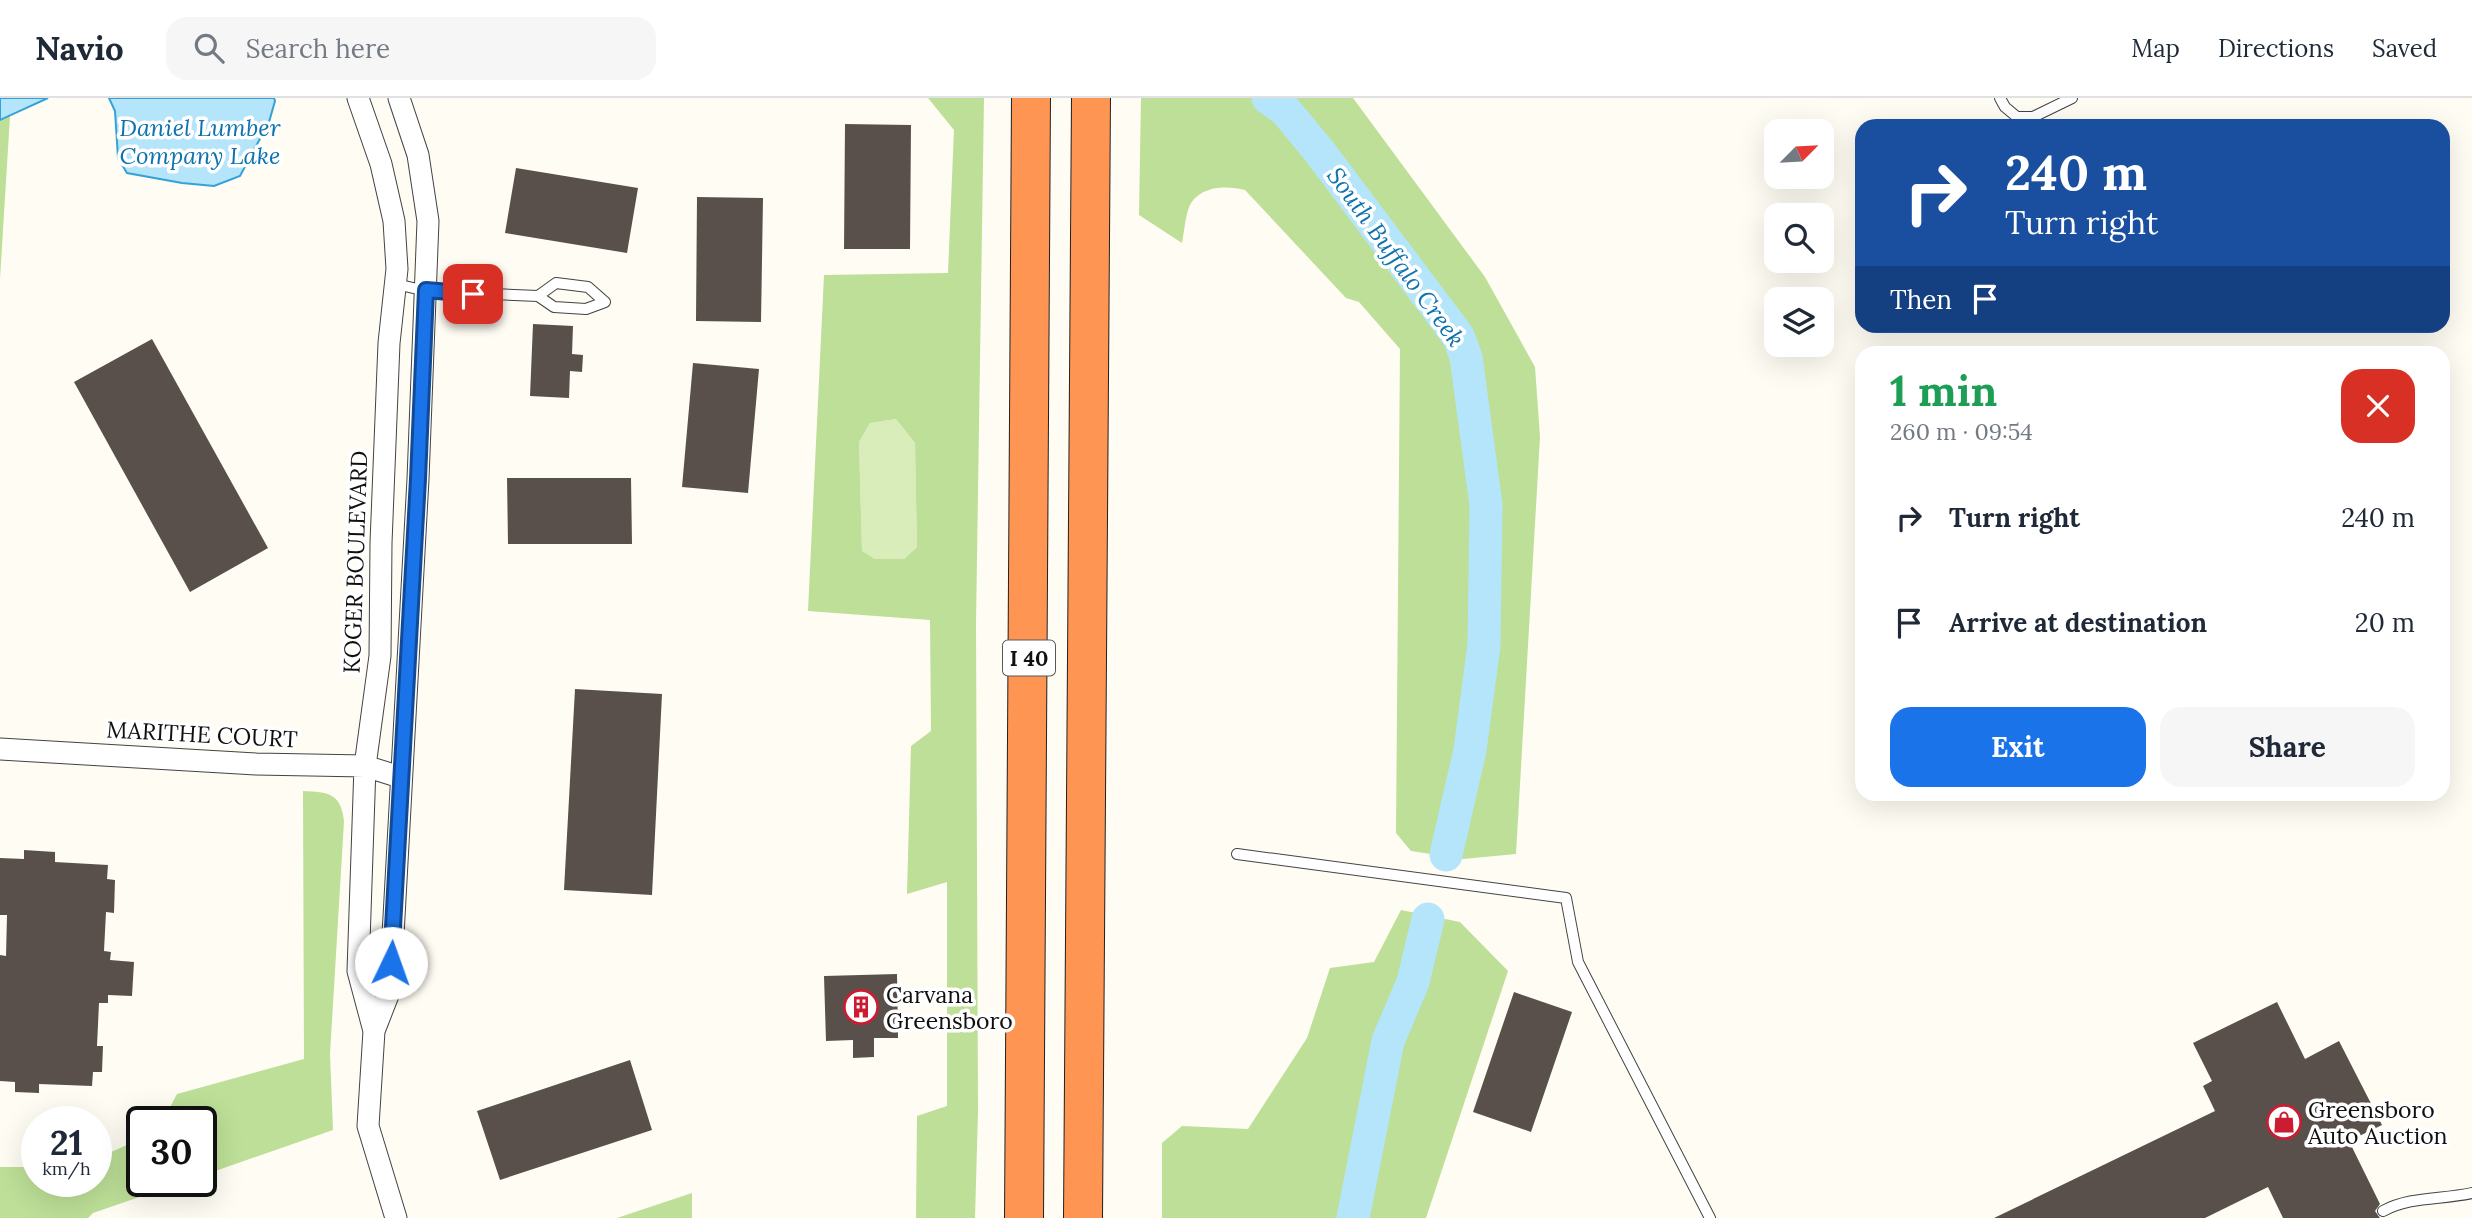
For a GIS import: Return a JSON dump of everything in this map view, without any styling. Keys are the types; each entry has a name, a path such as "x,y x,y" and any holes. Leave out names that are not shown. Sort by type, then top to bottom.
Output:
{"highway":[{"name":"I 40","path":"1024,1218 1031,98"},
{"name":"I 40","path":"1083,1218 1091,98"}],"street":[{"name":"KOGER BOULEVARD","path":"358,98 382,164 394,221 397,269 389,343 381,543 380,656 365,766 358,971 374,1031"},
{"name":"KOGER BOULEVARD","path":"396,1218 368,1126 374,1031 390,990 418,479 428,220 418,155 400,98"},
{"name":"MARITHE COURT","path":"0,749 247,764 365,766 400,777"}],"lane":[{"path":"2000,98 2005,107 2017,117 2033,117 2072,98"},
{"path":"396,284 426,290 538,296 554,307 586,309 605,303 588,287 556,283 538,296"},
{"path":"1237,854 1566,898 1578,962 1710,1218"},
{"path":"2383,1211 2399,1202 2413,1199 2451,1197 2472,1192"}],"green space":[{"path":"928,98 984,98 976,623 978,1111 975,1218 916,1218 917,1116 947,1106 947,882 907,894 911,746 931,731 930,620 808,611 824,275 948,273 954,130","holes":["896,419 915,443 917,547 904,559 875,559 862,551 859,442 870,423"]},
{"path":"1141,98 1353,98 1485,277 1535,367 1540,437 1516,854 1463,859 1411,851 1396,833 1400,349 1359,302 1346,298 1245,190 1212,189 1197,196 1188,210 1182,243 1139,215"},
{"path":"10,116 0,279 0,120"},
{"path":"896,419 915,443 917,547 904,559 875,559 862,551 859,442 870,423"},
{"path":"303,791 332,796 340,805 344,821 330,1054 333,1130 217,1170 217,1106 171,1106 177,1094 304,1059"},
{"path":"1401,910 1460,922 1508,971 1426,1218 1162,1218 1162,1143 1182,1126 1248,1129 1307,1038 1330,968 1374,962"},
{"path":"126,1145 126,1197 140,1197 93,1213 88,1218 0,1218 0,1167 21,1167 21,1197 112,1197 112,1152"},
{"path":"692,1193 692,1218 617,1218"}],"water":[{"path":"0,98 48,98 0,120"},
{"name":"Daniel Lumber Company Lake","path":"109,98 274,98 275,101 269,122 240,176 214,186 127,173 118,158 115,111"}],"building":[{"path":"845,124 911,125 910,249 844,249"},
{"path":"516,168 638,188 627,253 505,233"},
{"path":"697,197 763,198 761,322 696,321"},
{"path":"533,324 573,326 572,354 583,355 582,372 570,371 569,398 530,396"},
{"path":"152,339 268,548 190,592 74,382"},
{"path":"693,363 759,369 748,493 682,487"},
{"path":"507,478 631,478 632,544 508,544"},
{"path":"575,689 662,694 652,895 564,890"},
{"path":"24,850 55,852 55,862 108,865 107,879 115,880 114,913 106,912 104,951 111,952 110,960 134,962 132,996 108,995 108,1003 99,1003 97,1046 103,1046 102,1072 93,1072 92,1086 39,1084 39,1093 15,1092 15,1082 0,1081 0,955 6,956 7,915 0,915 0,858 24,859"},
{"name":"Carvana Greensboro","path":"897,974 898,1038 874,1038 874,1057 853,1058 853,1040 826,1041 824,976"},
{"path":"1514,992 1572,1012 1531,1132 1473,1112"},
{"path":"2277,1002 2305,1059 2339,1041 2382,1125 2349,1141 2380,1204 2375,1211 2380,1218 2283,1218 2268,1187 2205,1218 1994,1218 2215,1111 2203,1086 2212,1081 2193,1043"},
{"path":"630,1060 652,1130 500,1180 477,1111"}],"waterway":[{"name":"South Buffalo Creek","path":"1268,98 1285,110 1319,151 1458,336 1466,357 1486,505 1484,645 1470,750 1446,855"},
{"name":"South Buffalo Creek","path":"1353,1218 1388,1041 1413,982 1428,919"}],"place":[{"name":"Carvana Greensboro","path":"861,1007"},
{"name":"Greensboro Auto Auction","path":"2284,1122"}],"route":[{"path":"391,963 426,290 473,294"}]}
